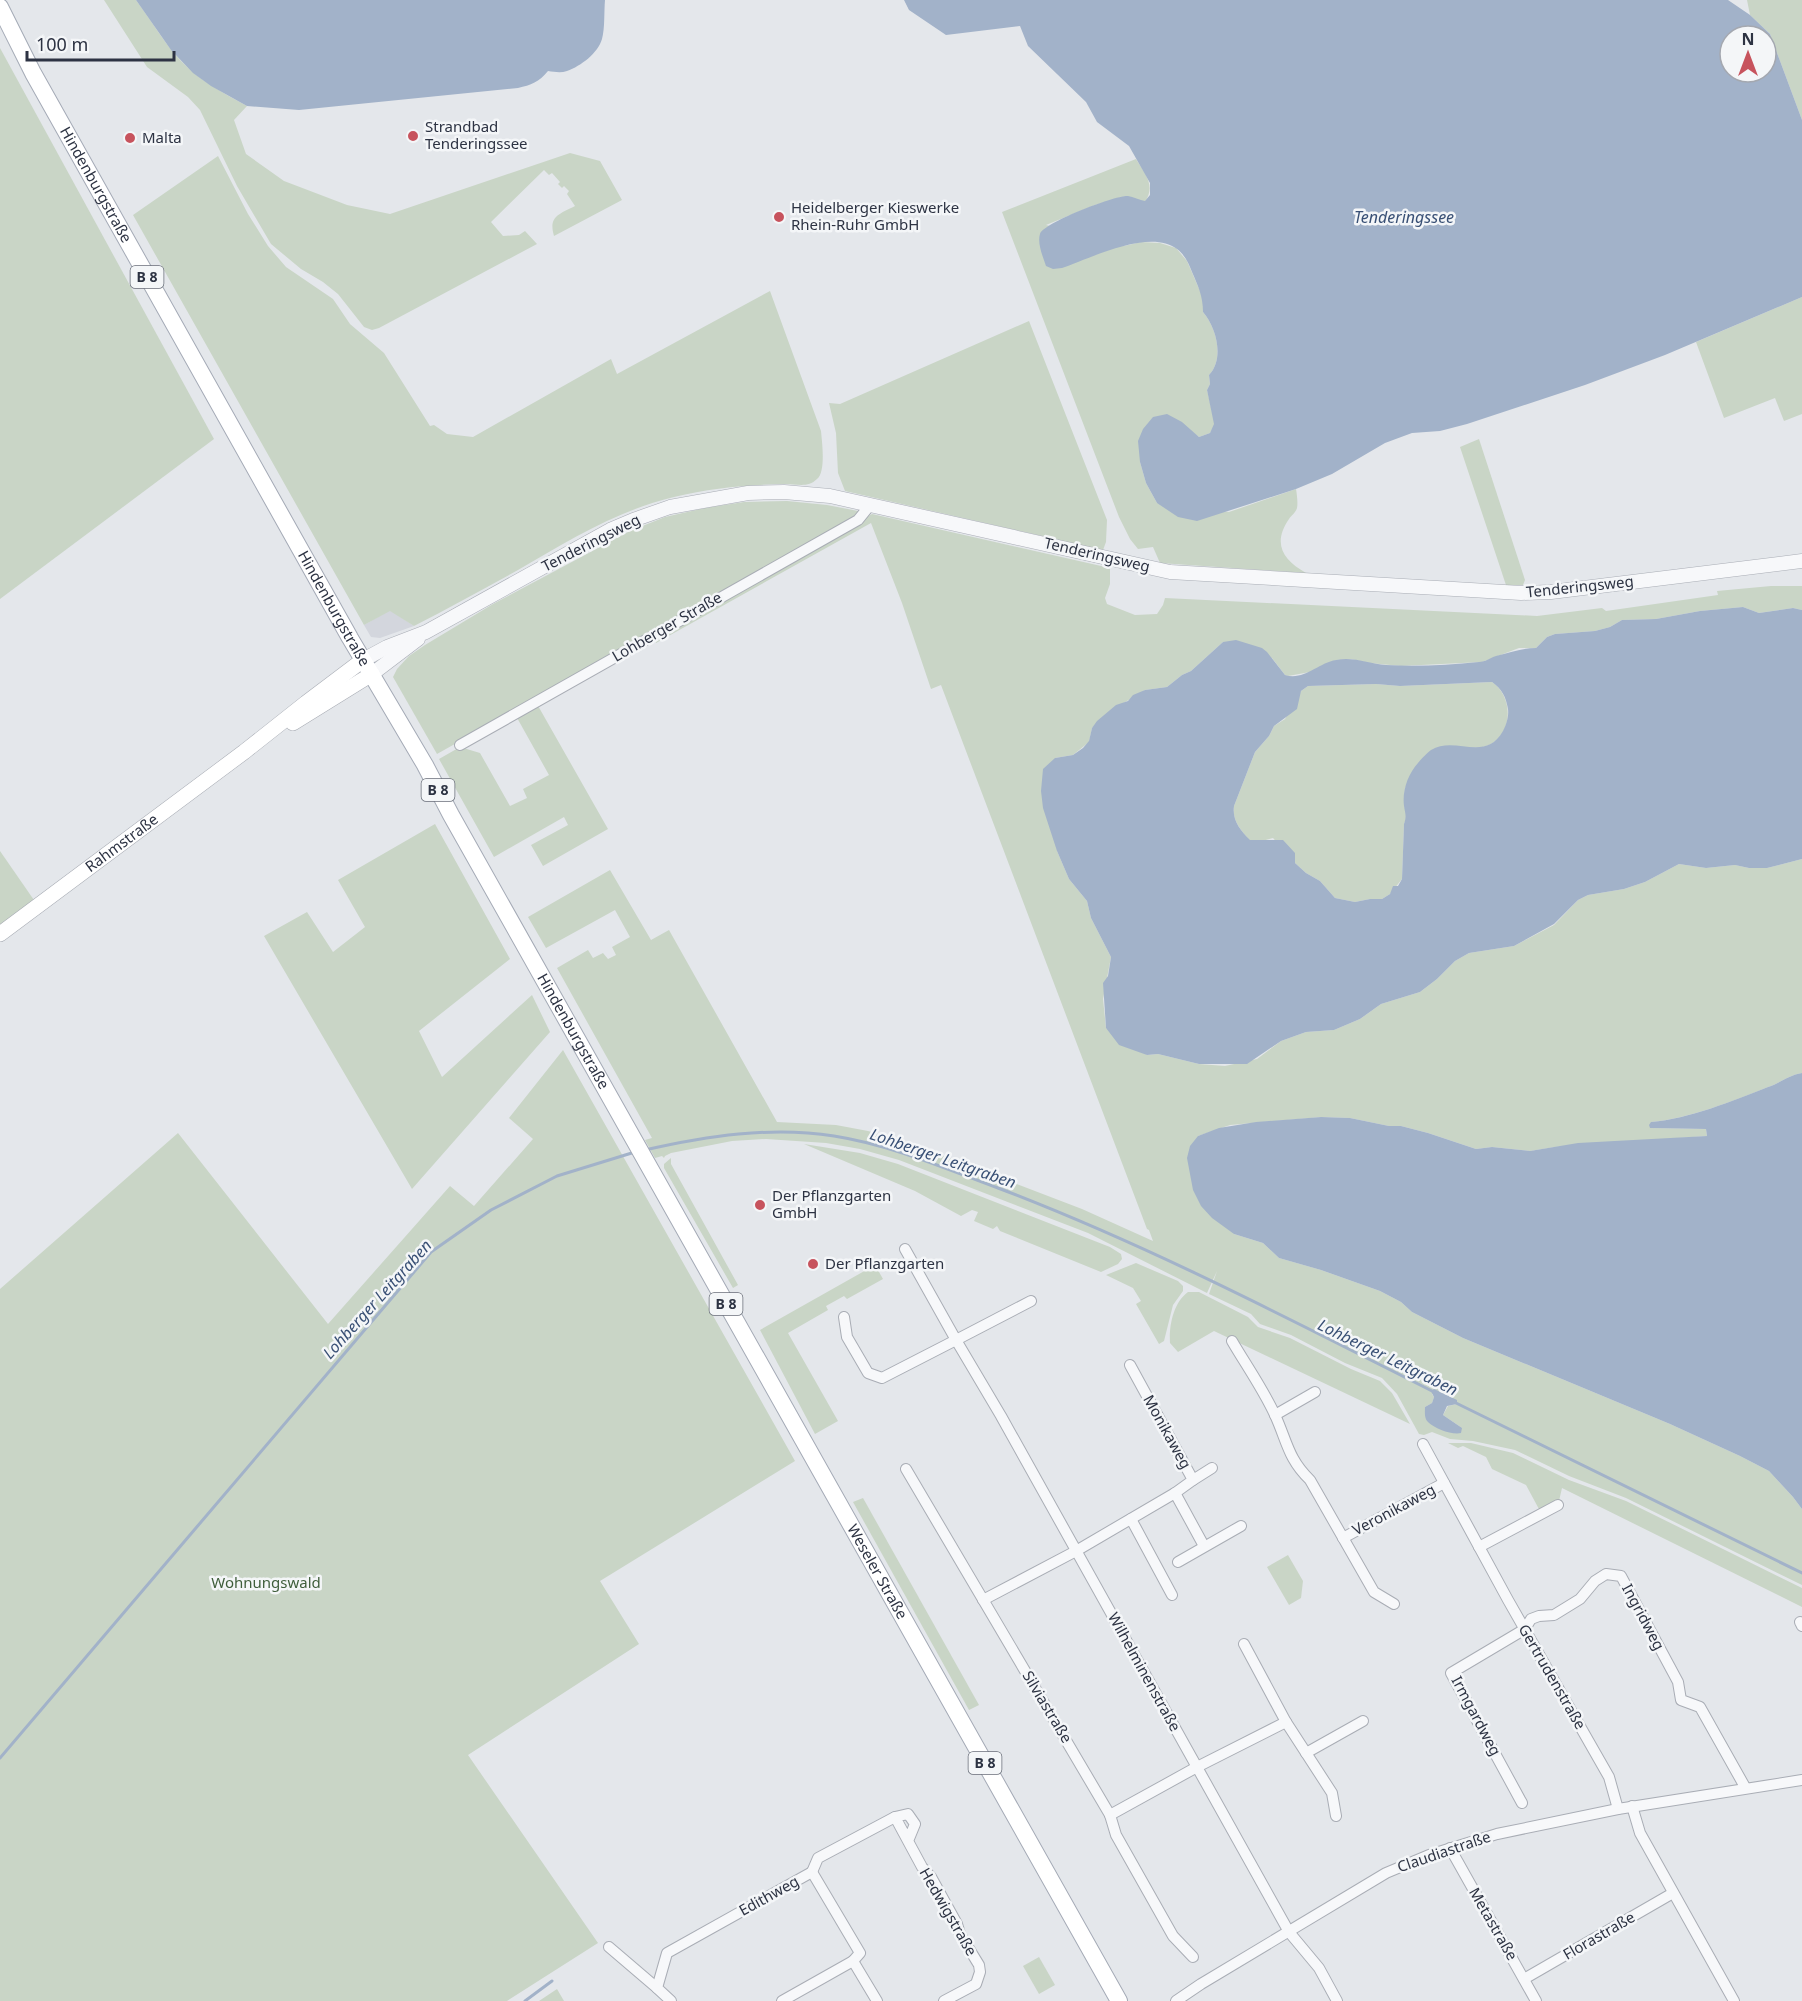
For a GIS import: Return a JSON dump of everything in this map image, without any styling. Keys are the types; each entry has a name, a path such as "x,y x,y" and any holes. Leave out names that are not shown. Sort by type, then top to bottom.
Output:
{"main road":[{"name":"Hindenburgstraße","path":"0,7 33,73"},
{"name":"Hindenburgstraße","path":"0,19 33,73 636,1142"},
{"name":"Rahmstraße","path":"0,934 306,703 367,667"},
{"name":"Weseler Straße","path":"636,1142 1119,2001"}],"street":[{"name":"Tenderingsweg","path":"367,667 387,647 426,632 610,530 670,507 748,493 784,492 830,496 1170,572 1511,593 1551,592 1802,561"},
{"name":"Lohberger Straße","path":"460,746 858,520 871,504"},
{"name":"Wilhelminenstraße","path":"905,1249 1289,1932 1319,1968 1337,2001"},
{"path":"844,1317 847,1336 868,1373 882,1378 1031,1300"},
{"name":"Veronikaweg","path":"1232,1341 1275,1415 1284,1443 1299,1469 1310,1480 1374,1592 1394,1604"},
{"name":"Monikaweg","path":"1076,1551 1193,1480 1130,1365"},
{"path":"1275,1415 1315,1392"},
{"name":"Gertrudenstraße","path":"1423,1444 1609,1777 1618,1809"},
{"path":"1193,1480 1212,1468"},
{"name":"Silviastraße","path":"906,1469 1110,1815 1116,1835 1173,1936 1193,1957"},
{"name":"Veronikaweg","path":"1343,1538 1444,1483"},
{"name":"Monikaweg","path":"1175,1493 1204,1546"},
{"path":"1479,1547 1558,1505"},
{"path":"1131,1519 1172,1595"},
{"path":"1178,1562 1241,1527"},
{"path":"983,1600 1076,1551"},
{"name":"Ingridweg","path":"1525,1629 1531,1619 1554,1615 1580,1599 1595,1581 1606,1574 1621,1576 1678,1682 1681,1700 1700,1707 1744,1787"},
{"name":"Irmgardweg","path":"1522,1803 1451,1673 1525,1629"},
{"path":"1244,1644 1286,1722 1332,1793 1336,1816"},
{"path":"1306,1753 1363,1721"},
{"path":"1110,1815 1286,1722"},
{"name":"Claudiastraße","path":"1176,2001 1386,1873 1420,1857 1497,1834 1632,1806 1744,1787 1801,1781"},
{"path":"1632,1806 1640,1833 1734,2001"},
{"name":"Hedwigstraße","path":"812,1872 818,1858 895,1817 908,1814 913,1818 915,1824 908,1841 922,1867 931,1877 957,1924 960,1934 979,1965 980,1972 976,1983 944,2001"},
{"name":"Metastraße","path":"1450,1848 1536,2001"},
{"name":"Edithweg","path":"657,1988 667,1953 812,1872 860,1953 853,1961 878,2001"},
{"name":"Florastraße","path":"1524,1979 1673,1893"},
{"path":"609,1947 672,2001"},
{"path":"782,2001 853,1961"}],"shaded area":[{"path":"390,610 414,626 380,638 371,637 364,625"}],"green space":[{"path":"104,0 136,0 169,47 188,68 212,86 247,106 234,120 246,154 284,181 347,205 390,214 570,153 600,161 622,200 554,236 554,220 575,206 567,194 569,191 558,184 560,182 552,173 549,175 544,170 491,222 503,236 519,235 525,231 537,244 379,328 372,330 364,327 338,294 301,269 271,244 237,186 200,110 188,97 147,67"},
{"path":"1747,0 1802,0 1802,120 1778,56 1778,24 1759,24 1750,15"},
{"path":"0,48 214,439 0,599"},
{"path":"218,156 248,214 268,246 286,267 333,299 350,324 384,353 430,426 434,425 447,434 473,437 611,359 617,374 770,291 821,431 823,456 820,475 813,482 805,485 768,484 728,488 687,494 653,503 613,518 414,626 390,611 364,625 133,215"},
{"path":"1136,159 1148,180 1150,190 1145,202 1126,196 1095,205 1046,225 1124,246 1141,242 1160,243 1176,248 1187,261 1203,298 1203,312 1215,334 1218,352 1214,368 1209,375 1210,384 1207,390 1215,424 1210,433 1199,437 1191,431 1140,462 1146,483 1157,503 1229,512 1296,489 1297,508 1284,528 1281,544 1291,563 1306,573 1160,563 1153,547 1138,549 1119,517 1002,212"},
{"path":"1802,297 1802,414 1784,421 1775,398 1724,418 1696,342"},
{"path":"1029,321 1107,520 1106,542 1103,550 845,491 838,473 836,433 829,403 840,404"},
{"path":"1479,439 1525,580 1523,585 1506,585 1460,447"},
{"path":"787,501 858,511 858,516 437,754 393,677 409,656 493,604 630,531 665,517 705,508 744,502"},
{"path":"872,514 1110,568 1110,584 1105,598 1107,604 1135,615 1157,614 1165,598 1537,616 1602,608 1606,611 1718,595 1717,591 1771,586 1802,586 1802,610 1793,608 1759,613 1743,607 1700,611 1656,619 1622,620 1610,627 1595,631 1555,634 1547,637 1536,648 1519,648 1482,662 1401,666 1351,659 1336,660 1310,672 1288,676 1272,658 1223,642 1191,671 1167,687 1145,690 1122,704 1092,728 1089,742 1073,755 1055,758 1057,851 1069,879 1087,901 1091,918 1111,957 1103,999 1106,1028 1147,1055 1158,1054 1199,1064 1225,1066 1257,1059 1281,1041 1306,1032 1334,1030 1360,1019 1381,1004 1420,992 1455,961 1469,953 1514,946 1554,925 1578,900 1588,895 1624,889 1645,882 1679,864 1706,868 1735,865 1767,868 1802,859 1802,1073 1710,1109 1651,1122 1651,1128 1706,1129 1707,1136 1555,1147 1530,1151 1492,1147 1476,1149 1401,1126 1389,1126 1350,1118 1321,1117 1230,1125 1198,1136 1234,1234 1263,1243 1279,1258 1380,1291 1401,1302 1412,1312 1463,1338 1670,1424 1769,1471 1802,1509 1802,1585 1626,1498 1569,1476 1515,1450 1473,1441 1450,1439 1432,1432 1419,1434 1397,1394 1382,1378 1345,1363 1291,1335 1260,1324 1251,1314 1209,1294 1217,1271 1207,1293 1088,1233 899,1160 860,1149 826,1143 766,1139 732,1141 671,1153 664,1158 662,1156 655,1158 645,1140 652,1138 557,968 588,950 593,958 603,953 608,959 616,955 612,947 630,937 615,910 546,948 528,917 610,870 651,940 669,930 777,1122 836,1125 910,1143 1082,1209 1153,1241 941,685 931,689 902,603 871,523 656,643 655,637","holes":["1432,1394 1457,1404 1448,1406 1443,1415 1462,1428 1425,1407 1432,1403 1434,1397"]},
{"path":"1492,682 1499,688 1507,705 1508,714 1503,732 1485,747 1452,746 1405,788 1404,804 1407,817 1404,824 1402,879 1390,894 1382,899 1355,902 1335,898 1320,881 1295,863 1273,838 1262,841 1249,840 1237,824 1234,806 1255,752 1269,736 1274,726 1285,719 1301,691 1308,686 1376,684 1400,686"},
{"path":"537,704 608,829 543,866 531,845 568,825 564,817 494,857 439,759 460,747 480,753 510,806 527,798 523,789 549,775 516,716"},
{"path":"435,824 510,959 419,1031 442,1077 532,995 550,1032 412,1189 264,936 307,912 333,952 365,927 338,880"},
{"path":"0,851 36,903 0,928"},
{"name":"Wohnungswald","path":"563,1050 795,1461 600,1581 639,1644 468,1755 598,1943 507,2001 0,2001 0,1289 178,1133 328,1324 450,1186 474,1206 533,1139 509,1118"},
{"path":"804,1144 860,1153 898,1164 1110,1247 1121,1254 1122,1259 1118,1264 1101,1272 1000,1231 997,1226 993,1229 974,1221 978,1212 972,1210 961,1216 915,1191"},
{"path":"671,1158 671,1164 738,1285 733,1288 664,1168 664,1164"},
{"path":"1136,1263 1178,1281 1183,1286 1183,1291 1173,1305 1164,1341 1159,1344 1136,1304 1141,1301 1133,1288 1106,1275"},
{"path":"875,1265 883,1279 847,1299 844,1296 826,1306 828,1310 788,1333 838,1421 815,1434 760,1330"},
{"path":"1188,1292 1199,1292 1248,1317 1258,1327 1290,1338 1380,1381 1392,1393 1410,1424 1214,1331 1178,1352 1170,1343 1171,1322 1175,1308"},
{"path":"1448,1443 1471,1443 1513,1453 1569,1480 1626,1501 1802,1588 1802,1607 1562,1488 1559,1501 1540,1511 1526,1485 1492,1469 1486,1457 1463,1446 1458,1448"},
{"path":"863,1498 979,1705 969,1710 853,1502"},
{"path":"1288,1555 1303,1581 1301,1598 1289,1605 1267,1567"},
{"path":"1039,1957 1055,1985 1039,1994 1023,1966"},
{"path":"557,1989 564,2001 539,2001"}],"water":[{"path":"136,0 605,0 603,35 593,54 567,71 548,71 527,86 299,110 247,106 211,86 193,73 171,50"},
{"name":"Tenderingssee","path":"904,0 1728,0 1759,24 1718,24 1718,84 1778,84 1778,56 1802,120 1802,297 1665,355 1585,385 1467,424 1440,431 1412,433 1385,443 1332,474 1296,489 1197,521 1178,517 1157,503 1146,483 1140,462 1138,441 1143,429 1153,417 1167,414 1182,422 1199,437 1210,433 1214,424 1207,390 1210,384 1209,375 1217,360 1217,343 1212,326 1203,312 1200,291 1188,263 1177,249 1165,243 1152,242 1120,247 1062,268 1053,269 1046,266 1039,242 1040,234 1053,223 1095,205 1128,196 1145,201 1150,195 1150,183 1129,146 1097,122 1086,102 1028,46 1020,26 946,35 909,10"},
{"path":"1743,607 1759,613 1793,608 1802,610 1802,859 1767,868 1735,865 1706,868 1679,864 1645,882 1624,889 1588,895 1578,900 1554,924 1514,946 1469,953 1455,961 1420,992 1381,1004 1360,1019 1334,1030 1306,1032 1281,1041 1247,1064 1199,1064 1158,1054 1147,1055 1119,1045 1106,1028 1103,983 1108,976 1111,957 1091,918 1087,901 1069,879 1057,851 1043,808 1041,791 1043,769 1055,758 1073,755 1083,748 1089,741 1092,728 1097,721 1116,705 1128,701 1133,695 1145,690 1167,687 1191,671 1223,642 1236,640 1262,648 1285,675 1298,676 1329,662 1342,659 1397,666 1481,662 1496,656 1536,648 1547,637 1555,634 1595,631 1610,627 1622,620 1656,619 1700,611","holes":["1492,682 1501,690 1507,705 1507,721 1503,731 1496,740 1488,745 1479,747 1450,745 1431,750 1411,772 1404,795 1406,817 1402,879 1398,886 1393,886 1390,894 1382,899 1355,902 1335,898 1320,881 1295,863 1295,853 1283,840 1250,840 1238,824 1234,816 1234,806 1255,752 1269,736 1274,726 1297,709 1301,691 1308,686 1376,684 1400,686"]},
{"path":"1802,1073 1802,1509 1769,1471 1740,1456 1670,1424 1463,1338 1412,1312 1401,1302 1380,1291 1279,1258 1263,1243 1234,1234 1212,1218 1201,1206 1193,1190 1187,1158 1190,1146 1198,1136 1219,1128 1256,1122 1321,1117 1350,1118 1389,1126 1401,1126 1476,1149 1492,1147 1530,1151 1578,1143 1707,1136 1706,1129 1650,1128 1649,1125 1651,1122 1710,1109"},
{"path":"1434,1389 1457,1400 1457,1404 1447,1406 1443,1415 1462,1428 1461,1433 1444,1431 1431,1425 1427,1420 1425,1407 1432,1403 1434,1397 1431,1391"}],"waterway":[{"name":"Lohberger Leitgraben","path":"645,1150 691,1140 739,1134 786,1132 834,1136 897,1151 998,1188 1109,1234 1219,1284 1434,1392"},
{"name":"Lohberger Leitgraben","path":"0,1758 431,1252 491,1210 557,1176 635,1152"},
{"name":"Lohberger Leitgraben","path":"1454,1402 1802,1573"},
{"path":"525,2001 552,1981"}],"place":[{"name":"Strandbad Tenderingssee","path":"413,136"},
{"name":"Malta","path":"130,138"},
{"name":"Heidelberger Kieswerke Rhein-Ruhr GmbH","path":"779,217"},
{"name":"Der Pflanzgarten GmbH","path":"760,1205"},
{"name":"Der Pflanzgarten","path":"813,1264"}]}
